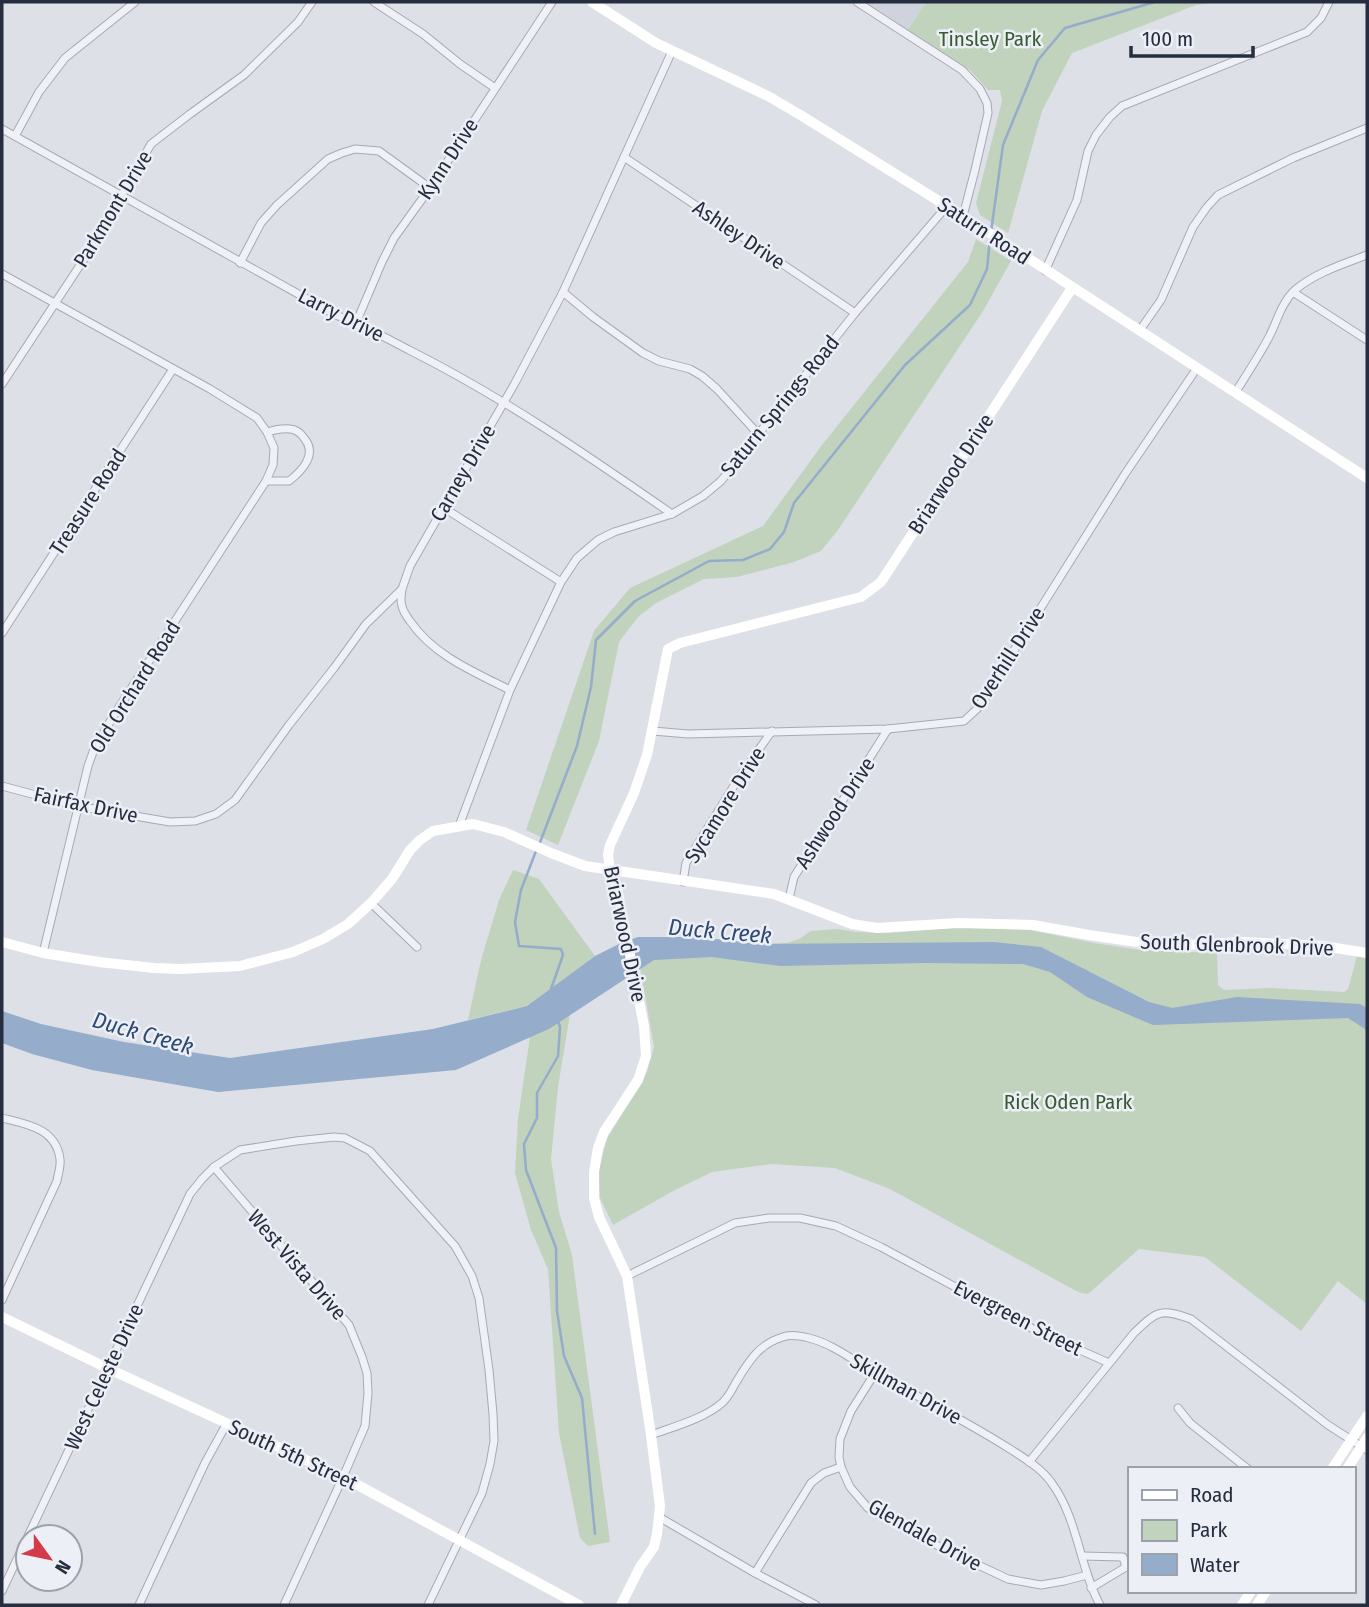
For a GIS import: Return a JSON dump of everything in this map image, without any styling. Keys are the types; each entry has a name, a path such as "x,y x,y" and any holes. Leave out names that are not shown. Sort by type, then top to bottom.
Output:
{"street":[{"path":"15,136 39,92 65,58 135,2"},
{"name":"Parkmont Drive","path":"2,384 93,245 151,144 244,75 298,22 312,2"},
{"path":"374,2 423,34 495,88"},
{"name":"Kynn Drive","path":"356,323 394,238 552,2"},
{"name":"Saturn Road","path":"592,2 672,51 779,102 947,206 1367,478"},
{"path":"857,2 962,70 980,89 987,103 988,113 962,216"},
{"path":"1045,271 1077,200 1088,151 1110,117 1122,106 1307,32 1321,18 1329,2"},
{"name":"Carney Drive","path":"170,822 195,821 216,814 236,800 366,624 402,589 410,566 563,292 672,51"},
{"path":"1140,330 1161,300 1193,227 1218,195 1293,158 1367,128"},
{"name":"Larry Drive","path":"2,129 240,263 504,401 672,514"},
{"path":"240,263 261,223 277,205 328,159 342,153 355,149 379,151 430,188"},
{"name":"Ashley Drive","path":"624,156 855,313"},
{"name":"Saturn Springs Road","path":"459,825 510,690 561,582 577,558 598,540 614,532 672,514 703,496 721,481 855,313 947,206"},
{"path":"1236,393 1293,292 1305,282 1335,267 1367,255"},
{"path":"2,274 257,418 267,432 294,429 304,437 310,448 308,462 289,481 265,481"},
{"name":"Briarwood Drive","path":"621,1605 640,1567 654,1547 660,1506 627,1276 599,1217 594,1198 598,1148 604,1132 638,1080 646,1056 644,1026 608,855 647,755 668,649 680,643 861,597 881,582 1072,288"},
{"path":"563,292 643,353 690,369 702,376 759,435"},
{"path":"1293,292 1367,340"},
{"name":"Overhill Drive","path":"653,732 888,729 964,721 977,709 1125,474 1197,368"},
{"name":"Treasure Road","path":"2,633 173,369"},
{"name":"Old Orchard Road","path":"43,953 77,806 93,752 112,718 265,481 273,465 274,449 267,432"},
{"path":"444,508 561,582"},
{"path":"402,589 401,606 418,633 440,652 510,690"},
{"name":"Ashwood Drive","path":"789,899 794,877 888,729"},
{"name":"Sycamore Drive","path":"682,882 686,863 740,776 772,731"},
{"name":"Fairfax Drive","path":"2,786 77,806 170,822"},
{"name":"South Glenbrook Drive","path":"2,942 43,953 154,968 240,966 293,952 348,924 392,879 410,850 420,840 433,831 473,824 504,832 585,866 774,894 852,924 877,928 958,923 1032,925 1164,946 1243,942 1323,946 1367,953"},
{"path":"371,903 417,947"},
{"path":"2,1118 32,1125 44,1131 55,1142 60,1160 57,1181 2,1300"},
{"name":"West Celeste Drive","path":"2,1591 190,1194 214,1167 240,1150 334,1137 345,1138 370,1151 455,1246 472,1276 479,1298 489,1370 494,1441 482,1493 428,1605"},
{"name":"West Vista Drive","path":"214,1167 349,1325 367,1373 365,1426 284,1605"},
{"name":"Evergreen Street","path":"627,1276 735,1223 800,1217 835,1226 881,1247 1037,1331 1109,1363 1133,1333 1152,1316 1170,1312 1191,1319 1328,1425 1366,1445"},
{"name":"South 5th Street","path":"2,1317 344,1477 574,1604"},
{"name":"Skillman Drive","path":"651,1435 698,1418 724,1401 754,1354 767,1342 786,1335 809,1338 835,1349 986,1434 1029,1462 1049,1479 1067,1510 1091,1588 1100,1605"},
{"path":"1029,1462 1109,1363"},
{"path":"755,1573 811,1483 824,1473 841,1467 840,1439 850,1411 875,1373"},
{"path":"1178,1408 1190,1423 1245,1467"},
{"path":"1333,1467 1367,1416"},
{"path":"139,1605 205,1463 227,1423"},
{"path":"1349,1467 1366,1445"},
{"name":"Glendale Drive","path":"841,1467 850,1487 868,1508 942,1548 1008,1579 1041,1585 1087,1575"},
{"path":"659,1517 816,1605"},
{"path":"1082,1556 1123,1557 1126,1567 1091,1588"}],"shaded area":[{"path":"866,2 926,2 908,30"}],"green space":[{"name":"Tinsley Park","path":"926,2 1214,2 1196,5 1072,53 1042,111 1008,233 980,215 976,203 1002,101 1000,90 988,90 971,71 908,30"},
{"path":"976,239 1011,261 983,311 838,530 821,551 794,562 737,577 704,579 656,603 638,617 619,642 599,741 558,845 526,830 594,631 630,588 763,526 822,445 968,262"},
{"path":"513,870 539,879 595,956 527,1006 468,1020 481,960 499,900"},
{"name":"Rick Oden Park","path":"964,927 1025,929 1140,950 1217,953 1218,985 1224,990 1270,988 1344,992 1348,989 1357,956 1367,958 1367,1304 1338,1281 1301,1331 1205,1257 1139,1249 1088,1294 1078,1292 890,1189 835,1168 772,1164 712,1172 613,1225 600,1198 599,1170 607,1139 647,1072 654,1047 635,938 698,937 759,944 787,943 811,931 837,929 888,933"},
{"path":"570,1014 558,1087 551,1159 559,1212 572,1255 610,1542 588,1546 580,1538 559,1433 548,1269 531,1230 515,1173 518,1119 530,1037 549,1029"}],"water":[{"path":"638,937 698,937 759,944 993,942 1041,947 1149,1002 1172,1008 1237,997 1360,1004 1367,1008 1367,1033 1348,1018 1153,1025 1087,997 1050,972 1023,964 780,966 712,957 654,960 549,1029 456,1070 218,1092 92,1070 2,1043 2,1011 41,1024 124,1042 230,1058 433,1029 527,1006 595,956"}],"waterway":[{"path":"991,232 1003,145 1038,60 1065,28 1155,2"},
{"path":"539,845 577,746 591,687 596,640 635,601 709,561 743,560 770,549 784,532 794,503 905,365 970,305 987,269 990,238"},
{"path":"536,851 521,890 515,922 519,946 561,949 563,955 551,989"},
{"path":"558,1021 558,1056 537,1093 537,1118 524,1144 526,1170 556,1248 557,1311 564,1356 582,1398 595,1534"}],"water label":[{"name":"Duck Creek","path":"720,931"},
{"name":"Duck Creek","path":"143,1033"}]}
